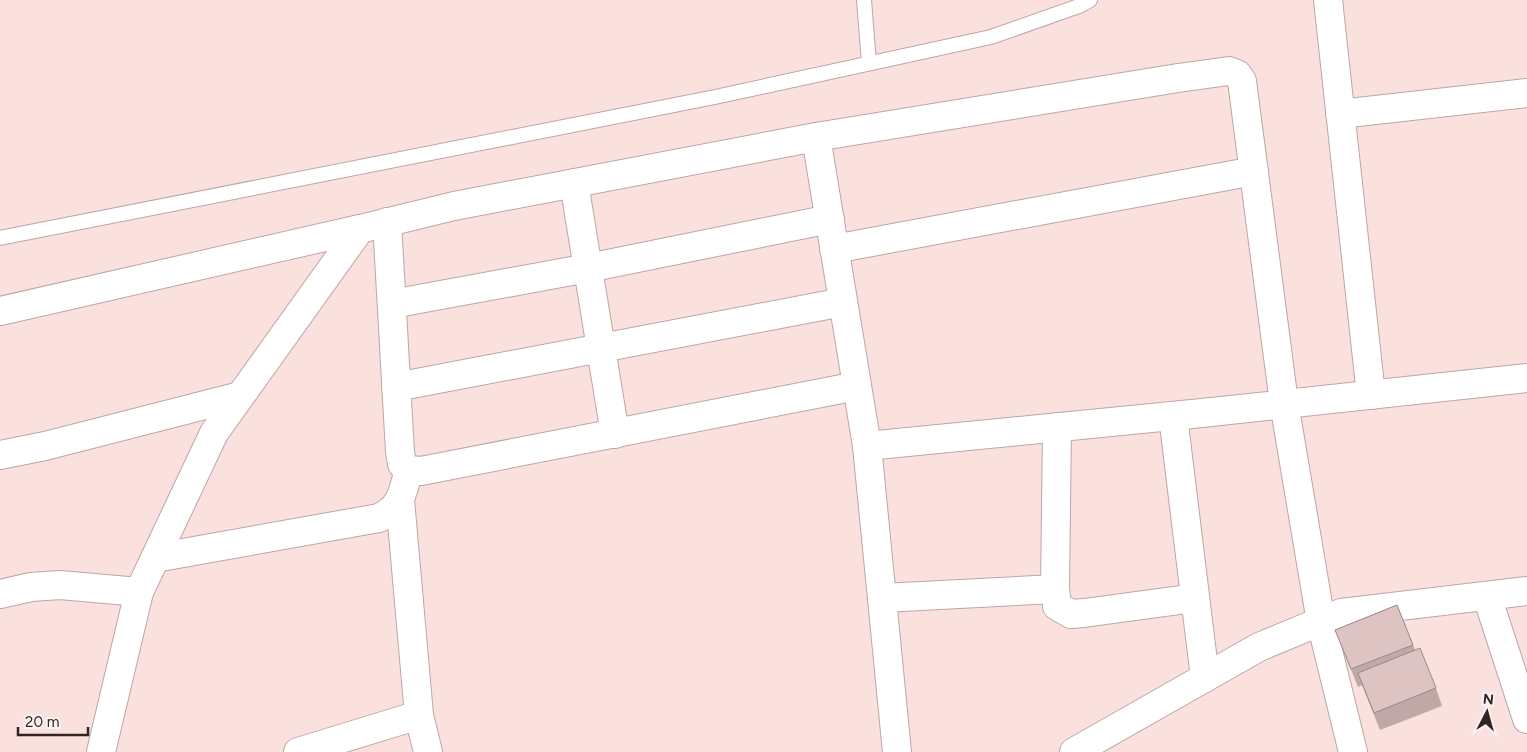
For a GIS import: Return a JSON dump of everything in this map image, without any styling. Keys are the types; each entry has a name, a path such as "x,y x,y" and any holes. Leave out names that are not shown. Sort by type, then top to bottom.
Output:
{"street":[{"path":"1328,0 1371,395"},
{"path":"0,311 454,206 816,137 1229,71 1237,74 1242,80 1284,403 1321,622 1353,752"},
{"path":"1340,114 1527,93"},
{"path":"816,137 867,446 897,752"},
{"path":"834,249 1254,171"},
{"path":"574,183 615,434"},
{"path":"392,304 588,268 830,219"},
{"path":"387,222 402,464 410,470 421,471 857,386"},
{"path":"101,752 139,592 214,433 360,229"},
{"path":"396,387 843,302"},
{"path":"867,446 1173,416 1527,378"},
{"path":"0,455 45,446 240,396"},
{"path":"1173,416 1205,678"},
{"path":"1057,427 1055,589 1058,606 1070,614 1084,614 1195,598"},
{"path":"154,558 379,518 390,512 400,500 410,470"},
{"path":"400,500 419,715 428,752"},
{"path":"0,594 31,587 60,586 139,592"},
{"path":"882,598 1055,589"},
{"path":"1074,752 1260,647 1341,614 1527,591"},
{"path":"1487,596 1527,720"},
{"path":"298,752 419,715"}],"lane":[{"path":"864,0 869,63"},
{"path":"0,238 706,99 990,37 1079,6 1090,0"}],"building":[{"path":"1397,605 1413,645 1351,669 1335,630"},
{"path":"1420,648 1436,688 1374,713 1358,673"}]}
